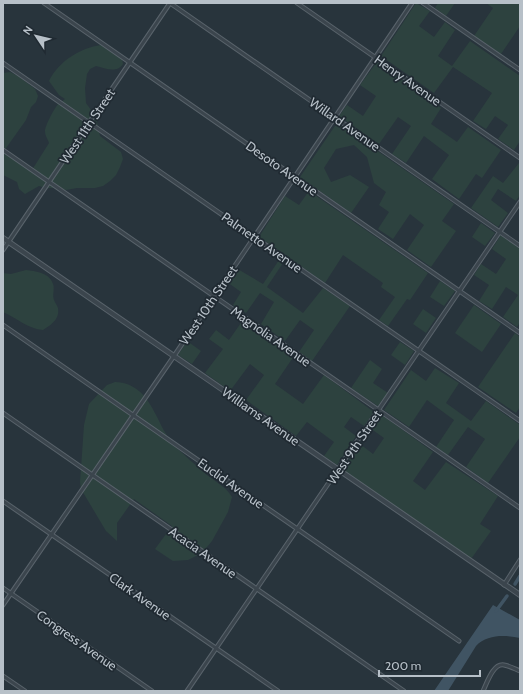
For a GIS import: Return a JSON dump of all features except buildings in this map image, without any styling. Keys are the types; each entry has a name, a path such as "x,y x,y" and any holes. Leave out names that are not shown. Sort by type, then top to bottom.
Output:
{"street":[{"name":"Desoto Avenue","path":"44,3 520,333"},
{"name":"West 11th Street","path":"3,250 170,3"},
{"name":"Willard Avenue","path":"170,3 520,246"},
{"name":"Henry Avenue","path":"297,3 520,158"},
{"name":"West 10th Street","path":"3,605 174,356 412,3"},
{"path":"423,3 520,70"},
{"name":"Palmetto Avenue","path":"3,63 520,421"},
{"name":"Magnolia Avenue","path":"3,150 520,508"},
{"name":"West 9th Street","path":"187,691 339,470 520,202"},
{"name":"Williams Avenue","path":"3,238 520,595"},
{"name":"Euclid Avenue","path":"3,325 459,641"},
{"name":"Acacia Avenue","path":"3,413 404,691"},
{"name":"Clark Avenue","path":"3,501 278,691"},
{"path":"504,584 520,560"},
{"name":"Congress Avenue","path":"3,588 152,691"},
{"path":"483,691 495,668 499,665 504,664 520,671"},
{"path":"3,676 25,691"}],"green space":[{"path":"416,3 430,11 419,26 434,37 445,22 455,30 438,56 452,66 470,41 520,76 520,141 514,150 498,139 508,125 495,116 486,129 473,121 492,93 453,67 434,93 381,56"},
{"path":"438,3 455,3 446,16 435,8"},
{"path":"486,3 520,3 520,26 501,54 474,36 493,8"},
{"path":"101,45 122,59 123,64 114,70 96,66 90,69 87,74 85,88 86,103 96,117 100,136 121,152 123,159 116,175 103,186 95,188 77,188 66,190 39,186 25,194 19,189 17,182 3,175 3,73 10,72 18,76 35,89 38,96 36,102 31,107 26,120 4,151 32,170 49,143 45,131 49,119 57,106 65,99 59,95 49,81 58,67 78,52"},
{"path":"377,62 441,108 431,124 457,142 468,127 501,150 482,178 476,174 459,199 432,179 449,155 424,136 406,163 392,154 411,126 398,117 379,144 339,116 347,105 363,116 376,96 360,85"},
{"path":"337,123 454,204 442,221 456,231 431,267 407,250 424,225 410,214 393,239 378,229 389,212 379,205 386,192 374,183 367,157 354,145 336,149 324,168 331,182 350,175 369,187 351,213 300,177"},
{"path":"519,163 520,195 516,201 498,189 491,200 508,213 498,227 471,208 493,176 503,183"},
{"path":"309,191 428,273 410,300 407,299 388,326 379,320 395,297 381,287 383,283 343,255 325,283 259,237 285,196 299,205"},
{"path":"481,223 495,233 485,246 472,237"},
{"path":"501,235 520,249 520,322 517,327 503,317 518,295 506,287 492,309 479,301 489,285 474,275 481,264 496,274 506,259 492,249"},
{"path":"279,260 283,263 267,287 303,313 323,288 350,306 312,361 299,352 314,330 300,320 285,341 261,324 274,302 260,293 246,313 233,305 241,292 227,282 236,268 263,284"},
{"path":"26,270 46,275 53,284 53,298 58,308 58,315 52,324 43,330 32,328 3,312 3,273 11,274"},
{"path":"440,281 455,291 444,306 430,297"},
{"path":"474,305 501,324 482,352 455,333"},
{"path":"423,309 436,318 426,333 413,324"},
{"path":"243,320 294,356 275,384 303,404 324,375 374,412 364,426 351,417 344,427 356,436 337,465 324,456 334,442 307,422 296,436 246,400 264,375 250,364 230,391 205,373 223,349 209,339 216,330 229,340"},
{"path":"515,333 520,337 520,407 516,413 478,387"},
{"path":"187,341 201,351 192,364 178,355"},
{"path":"400,342 414,351 405,365 391,355"},
{"path":"370,360 382,369 373,383 388,393 378,406 351,388"},
{"path":"435,368 459,383 446,403 471,421 486,401 520,425 520,437 488,483 466,467 485,439 468,427 448,455 436,447 454,420 427,400 409,427 384,410 411,370 426,381"},
{"path":"115,382 128,385 138,390 153,408 171,441 200,469 224,487 232,497 228,512 212,541 202,553 188,560 173,561 155,549 172,526 134,499 117,523 117,541 106,531 81,489 80,482 84,425 89,404 107,385"},
{"path":"379,415 382,415 433,452 413,481 425,490 446,462 498,496 480,524 491,531 471,559 342,470 360,444 373,454 384,438 370,428"}],"water":[{"path":"493,605 520,620 520,638 497,636 480,642 448,691 434,691"}],"waterway":[{"path":"515,584 520,576"},
{"path":"496,611 507,596"}]}
